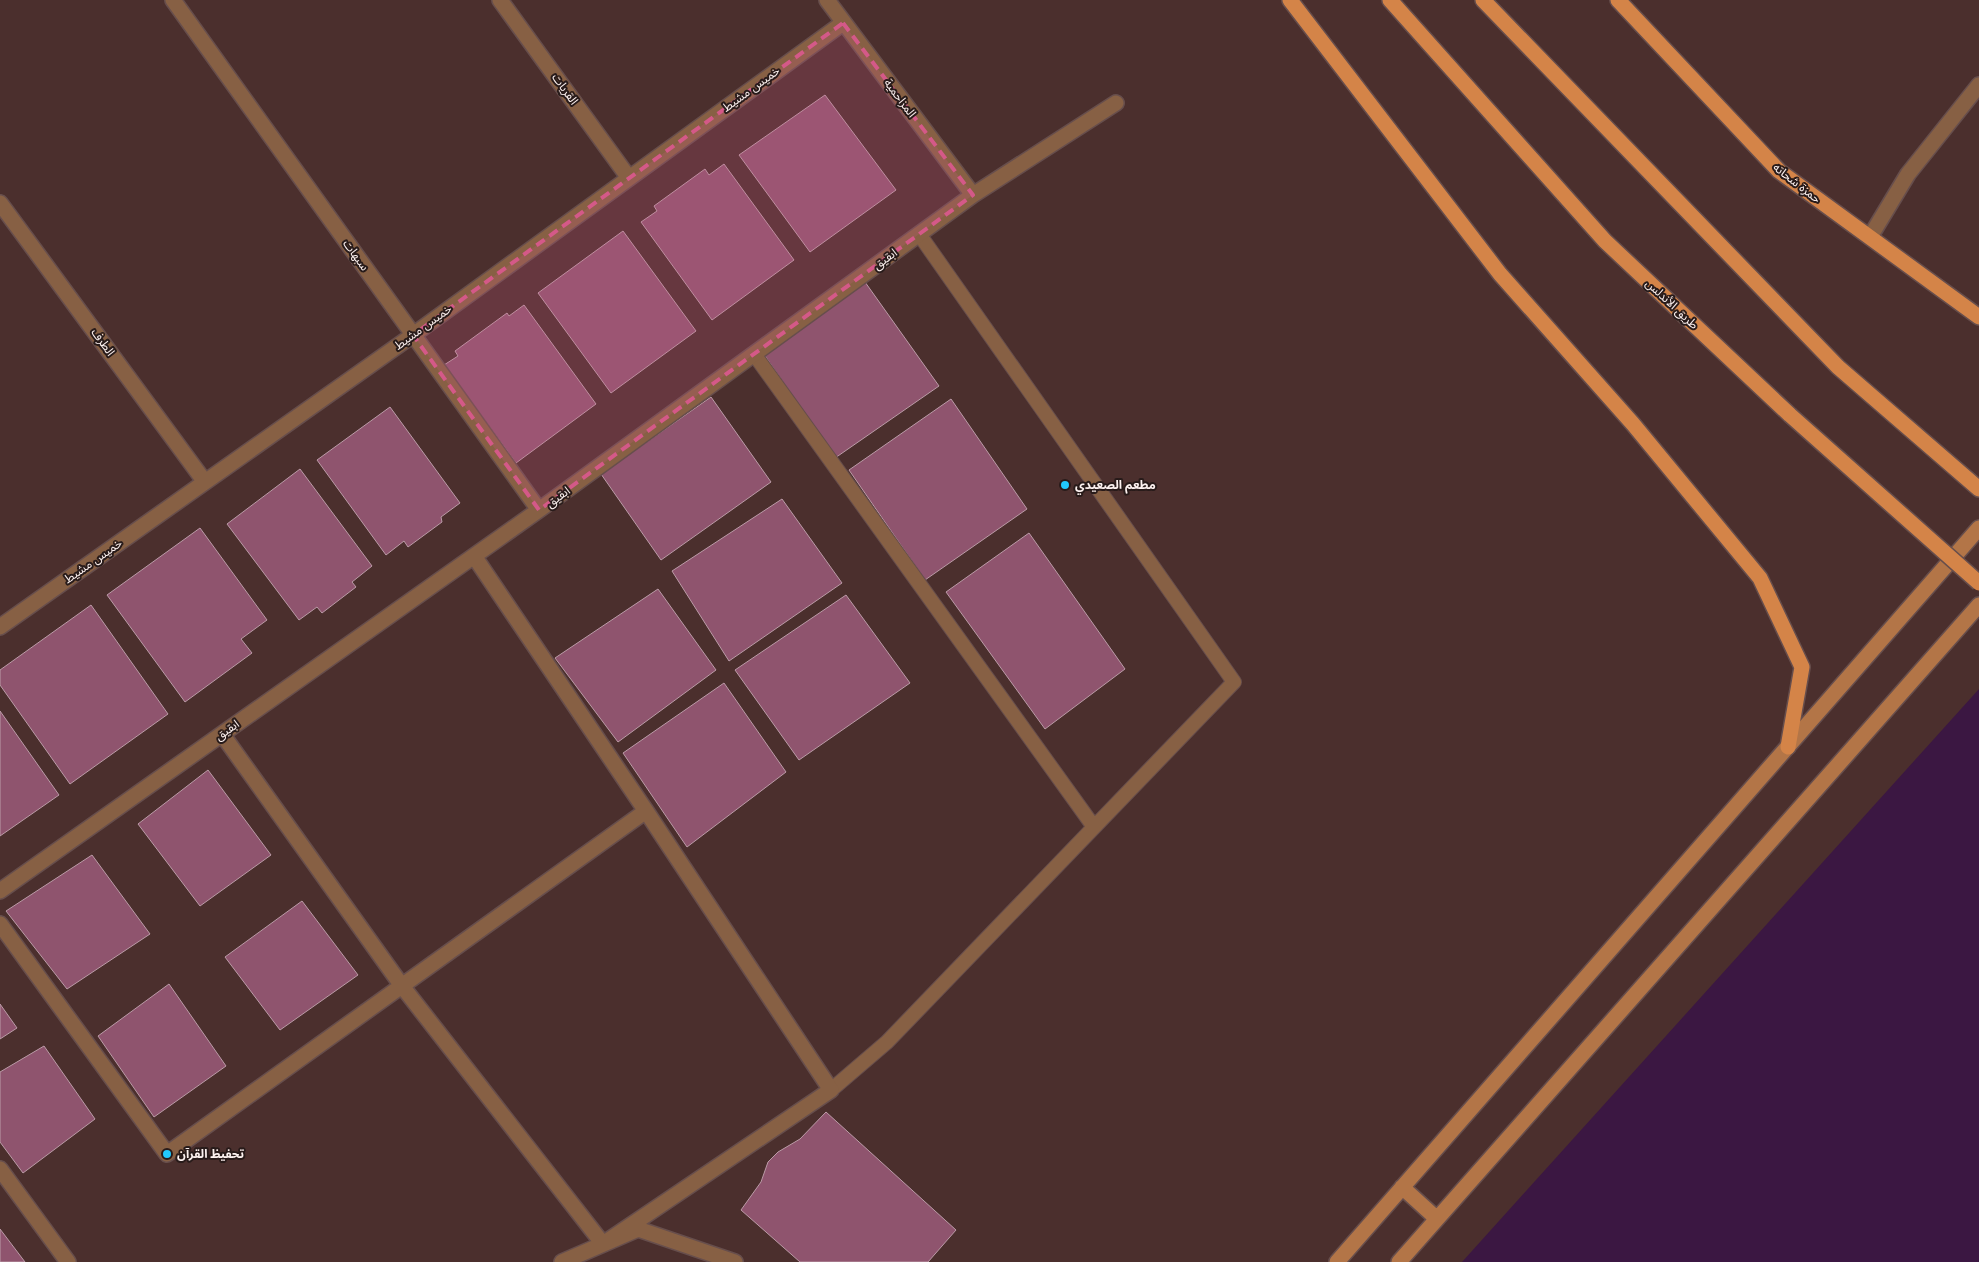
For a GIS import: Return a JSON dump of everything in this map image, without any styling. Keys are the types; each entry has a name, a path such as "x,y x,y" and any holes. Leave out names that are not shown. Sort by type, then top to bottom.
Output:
{"main road":[{"path":"1290,0 1500,274 1633,424 1760,578 1802,667 1788,748"},
{"name":"طريق الأندلس","path":"1390,0 1605,241 1790,416 1979,582"},
{"path":"1483,0 1838,367 1979,489"},
{"name":"حمزة شحاته","path":"1618,0 1779,171 1979,317"}],"street":[{"name":"سبهات","path":"173,0 539,510"},
{"name":"القريات","path":"500,0 629,178"},
{"name":"المزاحمية","path":"827,0 973,195"},
{"name":"خميس مشيط","path":"0,627 413,334 843,23"},
{"path":"1870,237 1908,174 1979,85"},
{"name":"ابقيق","path":"0,891 539,510 973,195 1116,103"},
{"name":"الطرف","path":"0,203 206,482"},
{"path":"1337,1262 1979,528"},
{"path":"474,556 831,1090 603,1244"},
{"path":"1399,1262 1979,605"},
{"path":"222,734 402,986 603,1244"},
{"path":"0,924 167,1154 646,811"},
{"path":"0,1169 68,1262"},
{"path":"1402,1187 1436,1218"},
{"path":"562,1262 638,1230 736,1262"}],"lane":[{"path":"831,1090 887,1042 1234,682 919,234"},
{"path":"754,354 1094,827"}],"highlighted area":[{"path":"843,23 973,195 539,510 413,335"}],"shaded area":[{"path":"1979,689 1979,1262 1462,1262"}],"building":[{"path":"825,95 896,190 810,252 739,155"},
{"path":"724,164 794,260 712,320 641,222 657,211 654,206 705,169 709,175"},
{"path":"623,231 696,331 611,393 538,293"},
{"path":"865,282 939,386 835,458 763,353"},
{"path":"524,305 596,404 516,463 444,365 458,356 455,351 507,313 509,316"},
{"path":"711,397 771,482 661,560 601,474"},
{"path":"951,399 1027,509 925,580 849,470"},
{"path":"390,407 460,503 441,517 442,522 408,547 404,541 386,555 317,460"},
{"path":"300,469 372,566 352,582 356,587 322,613 317,607 299,620 227,524"},
{"path":"782,499 842,583 729,661 672,571"},
{"path":"200,528 267,620 241,639 252,653 185,702 107,595"},
{"path":"1029,533 1125,669 1045,729 946,592"},
{"path":"658,589 716,670 618,742 555,658"},
{"path":"846,595 910,683 799,760 735,670"},
{"path":"91,605 168,714 70,784 0,685 0,670"},
{"path":"724,683 786,772 687,847 623,753"},
{"path":"0,711 59,795 0,836"},
{"path":"208,770 271,855 200,906 138,824"},
{"path":"92,855 150,934 67,989 6,911"},
{"path":"302,901 358,975 280,1030 225,957"},
{"path":"169,984 226,1066 154,1117 98,1036"},
{"path":"0,1004 17,1028 0,1039"},
{"path":"44,1046 95,1119 23,1173 0,1142 0,1072"},
{"path":"826,1112 956,1230 928,1262 800,1262 741,1210 761,1182 768,1162 778,1152 800,1139"},
{"path":"0,1229 25,1262 0,1262"}],"place":[{"name":"مطعم الصعيدي","path":"1065,485"},
{"name":"تحفيظ القرآن","path":"167,1154"}]}
